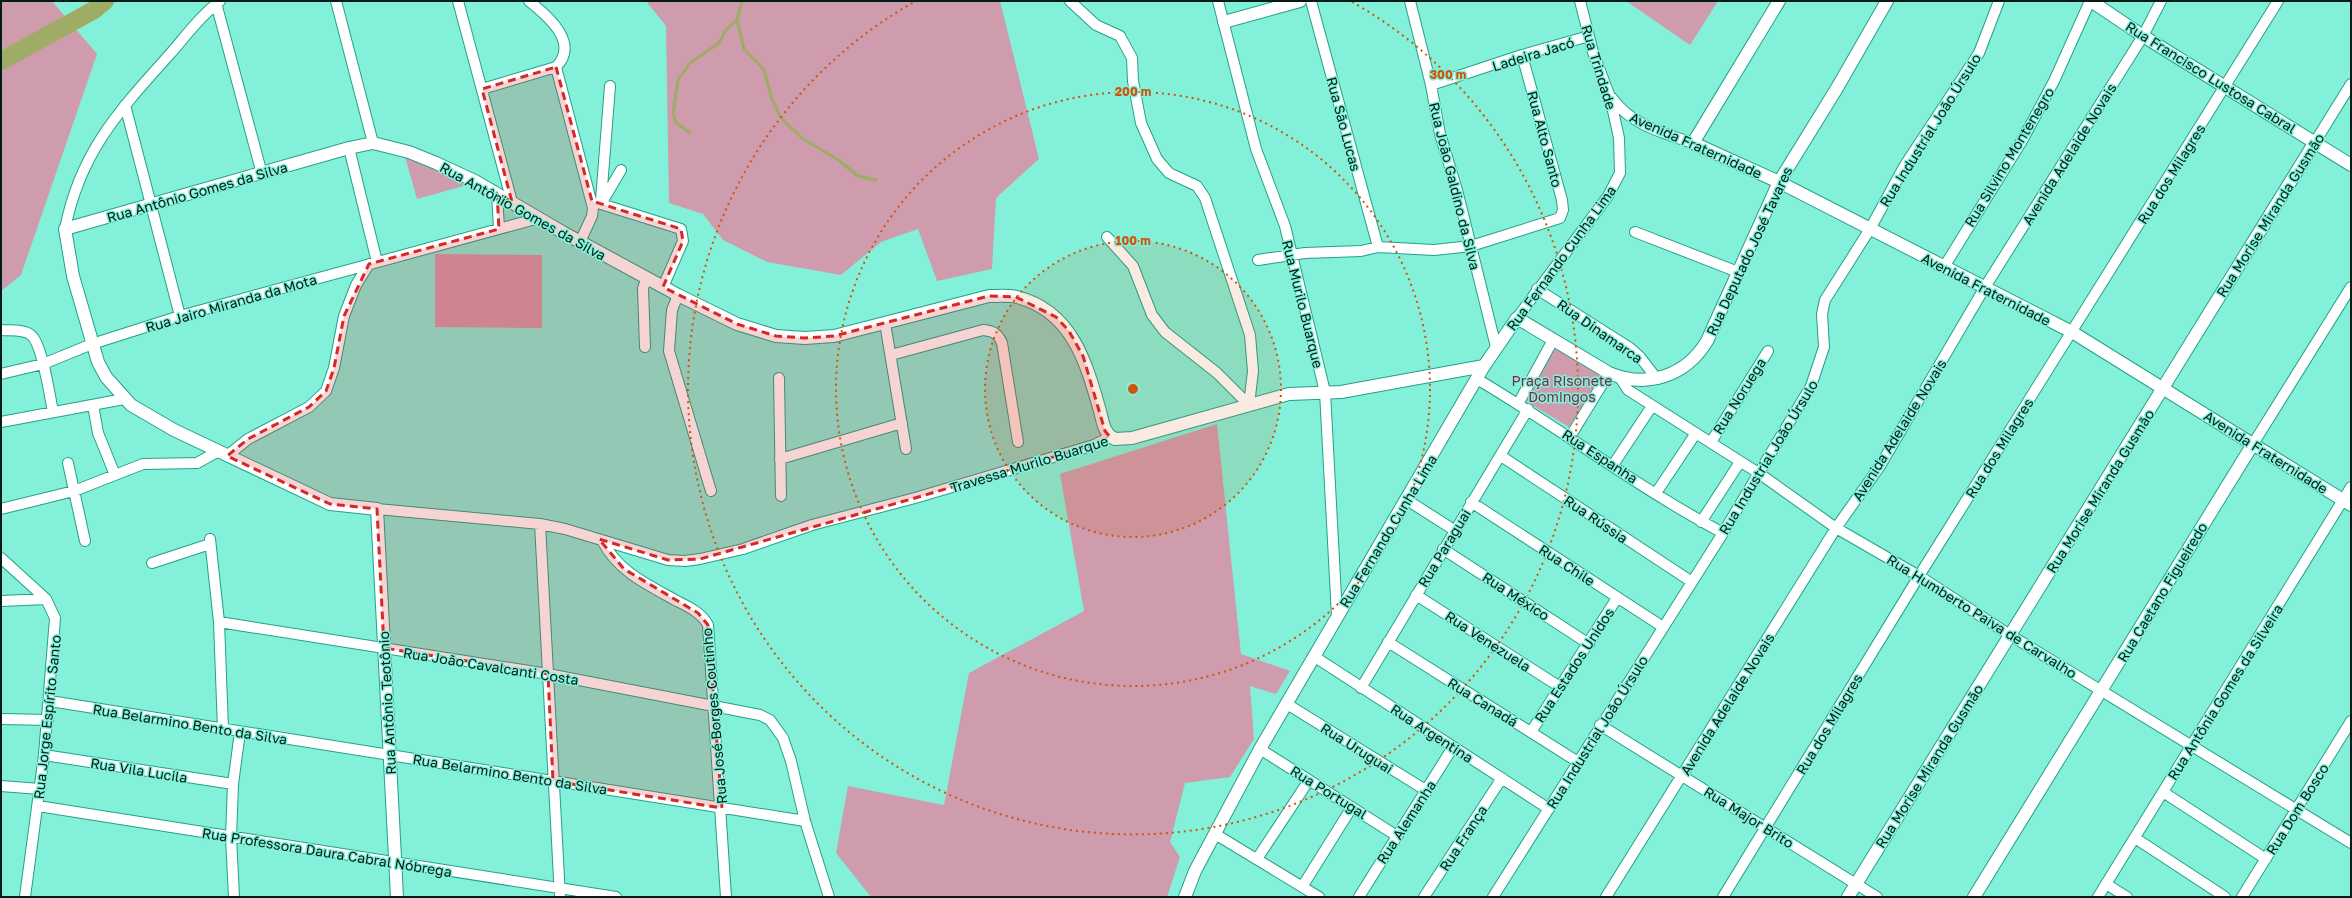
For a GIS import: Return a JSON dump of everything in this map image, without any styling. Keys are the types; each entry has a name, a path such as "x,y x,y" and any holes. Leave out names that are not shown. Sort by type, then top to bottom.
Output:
{"street":[{"path":"336,1 374,143"},
{"path":"458,1 512,202"},
{"path":"482,89 556,67 565,51 564,42 551,20 529,1"},
{"path":"1070,1 1096,25 1120,36 1132,58 1133,81 1141,123 1157,159 1178,179 1197,186 1205,198 1250,335 1253,371 1249,405"},
{"name":"Rua Murilo Buarque","path":"1218,1 1256,149 1285,226 1325,392 1337,616"},
{"path":"1224,22 1300,1"},
{"name":"Rua São Lucas","path":"1311,1 1378,247"},
{"name":"Rua João Galdino da Silva","path":"1410,1 1431,85 1440,134 1471,246 1496,347"},
{"name":"Rua Trindade","path":"1580,1 1589,36 1610,97 1621,156 1618,181"},
{"path":"1693,143 1779,1"},
{"name":"Rua Deputado José Tavares","path":"1609,374 1621,379 1634,381 1657,379 1675,373 1699,354 1707,341 1779,182 1837,88 1887,1"},
{"name":"Rua Industrial João Úrsulo","path":"1493,897 1600,725 1760,474 1818,372 1824,347 1822,314 1825,300 1870,229 1905,165 1979,53 1999,1"},
{"name":"Rua Francisco Lustosa Cabral","path":"2091,1 2144,36 2351,165"},
{"name":"Rua Silvino Montenegro","path":"1944,267 2023,140 2054,81 2091,1"},
{"name":"Avenida Adelaide Novais","path":"1606,897 1836,528 1880,466 1985,286 2144,36 2162,1"},
{"name":"Rua dos Milagres","path":"1722,897 1919,576 2226,87 2278,1"},
{"path":"218,2 125,105 88,158 73,195 65,229 73,276 92,344 106,378 124,399 131,405 168,427 222,454 330,504 377,509"},
{"path":"218,2 262,174"},
{"name":"Ladeira Jacó","path":"1431,85 1522,55 1589,36"},
{"name":"Rua Alto Santo","path":"1471,246 1556,221 1562,215 1562,200 1522,55"},
{"path":"556,67 597,206"},
{"name":"Rua Morise Miranda Gusmão","path":"1848,897 2351,84"},
{"path":"597,206 610,86"},
{"name":"Avenida Fraternidade","path":"1610,97 1618,108 1635,121 1693,143 1779,182 1944,267 1985,286 2072,332 2164,387 2347,503"},
{"path":"125,105 180,316"},
{"name":"Rua Antônio Gomes da Silva","path":"65,229 152,206 348,148 374,143 403,150 436,163 497,193 580,242 678,295 737,324 776,336 804,338 834,336 989,296 1016,297 1035,304 1056,317 1069,330 1083,356 1105,430 1110,437"},
{"path":"1,509 74,490 143,464 197,463 222,454 248,439 310,408 326,391 334,368 344,316 356,285 373,263 348,148"},
{"path":"580,242 597,206 621,170"},
{"name":"Rua Fernando Cunha Lima","path":"1185,897 1195,871 1260,749 1484,366 1537,289 1618,181"},
{"path":"497,193 499,229"},
{"path":"597,206 681,228 683,241 663,287"},
{"name":"Rua Jairo Miranda da Mota","path":"1,374 43,364 92,344 180,316 539,218"},
{"path":"1635,232 1738,272"},
{"path":"1107,237 1133,266 1152,315 1165,332 1217,373 1249,405"},
{"path":"1258,260 1292,255 1355,251 1378,247 1434,250 1471,246"},
{"path":"645,347 643,288 647,278"},
{"name":"Rua Caetano Figueiredo","path":"1974,897 2351,287"},
{"name":"Rua Dinamarca","path":"1537,289 1630,348 1644,360 1657,379"},
{"path":"678,295 672,310 669,351 711,491"},
{"path":"1516,318 1609,374 1570,437"},
{"path":"885,323 906,449"},
{"path":"1,330 31,334 35,340 43,364 53,412"},
{"path":"891,355 983,330 994,332 998,335 1002,343 1018,442"},
{"path":"1518,404 1553,340"},
{"name":"Rua Noruega","path":"1711,442 1768,351"},
{"name":"Travessa Murilo Buarque","path":"377,509 540,524 602,540 668,560 685,561 743,549 812,525 915,498 1094,445 1110,437 1115,439 1132,438 1289,394 1341,392 1484,366"},
{"path":"779,378 781,496"},
{"name":"Rua Espanha","path":"1477,379 1528,409 1702,522 1723,533"},
{"name":"Rua Humberto Paiva de Carvalho","path":"1621,379 1628,390 1760,474 1836,528 1919,576 2010,635 2297,808 2351,843"},
{"path":"1,422 124,399"},
{"path":"93,405 98,433 115,475"},
{"path":"1613,465 1652,406"},
{"name":"Rua Paraguai","path":"1361,688 1454,530 1501,456 1528,409"},
{"path":"780,459 902,423"},
{"path":"1656,493 1696,433"},
{"name":"Rua Rússia","path":"1501,456 1692,582"},
{"path":"1702,522 1740,462"},
{"path":"68,463 85,540"},
{"name":"Rua Antônia Gomes da Silveira","path":"2098,897 2192,746 2347,503 2351,487"},
{"path":"1407,500 1454,530"},
{"name":"Rua Chile","path":"1471,502 1663,627"},
{"name":"Rua Antônio Teotônio","path":"377,509 397,897"},
{"path":"540,524 560,892"},
{"name":"Rua José Borges Coutinho","path":"602,540 607,550 624,569 705,619 710,632 722,808 726,897"},
{"path":"152,563 210,542 219,622 223,729"},
{"name":"Rua México","path":"1443,549 1589,644"},
{"name":"Rua Jorge Espírito Santo","path":"1,558 46,599 54,611 56,631 44,755 25,897"},
{"name":"Rua Venezuela","path":"1416,595 1560,687"},
{"name":"Rua Estados Unidos","path":"1531,732 1618,598"},
{"path":"1,601 46,599"},
{"name":"Rua João Cavalcanti Costa","path":"219,622 548,674 714,707 760,714 777,728 791,761 805,820 829,897"},
{"name":"Rua Canadá","path":"1388,642 1578,762"},
{"name":"Rua Argentina","path":"1315,657 1549,809"},
{"name":"Rua Belarmino Bento da Silva","path":"50,701 805,820"},
{"name":"Rua Uruguai","path":"1287,704 1427,791"},
{"path":"1,719 48,720"},
{"name":"Rua Dom Bosco","path":"2242,897 2351,721"},
{"name":"Rua Major Brito","path":"1600,725 1877,897"},
{"path":"234,897 230,837 233,784 240,732"},
{"name":"Rua Alemanha","path":"1359,897 1427,791 1453,747"},
{"name":"Rua Portugal","path":"1260,749 1352,806 1397,836"},
{"name":"Rua Vila Lucila","path":"44,755 233,784"},
{"name":"Rua França","path":"1424,897 1502,778"},
{"path":"1257,859 1309,780"},
{"path":"1,786 40,789"},
{"path":"2163,792 2266,859"},
{"name":"Rua Professora Daura Cabral Nóbrega","path":"38,806 230,837 395,861 560,892 616,897"},
{"path":"1302,887 1352,806"},
{"path":"1215,834 1319,897"},
{"path":"2135,838 2225,897"},
{"path":"2106,884 2127,897"}],"highlighted area":[{"path":"556,67 592,201 681,229 683,241 663,287 737,324 776,336 805,338 834,336 989,296 1016,297 1056,317 1069,331 1083,356 1105,431 1110,437 1094,445 700,559 668,560 599,539 624,569 698,613 708,625 722,808 553,781 548,674 384,648 377,509 330,504 227,456 248,439 309,407 326,391 334,368 344,316 369,264 499,229 497,193 512,202 482,89"}],"green space":[{"path":"1,1 52,1 97,54 21,275 1,291"},
{"path":"646,1 1000,1 1039,159 996,198 992,269 937,281 918,229 881,242 841,275 767,262 723,240 703,214 669,203 666,26"},
{"path":"1626,1 1718,1 1690,45"},
{"path":"404,153 474,183 417,199"},
{"path":"435,254 542,255 542,328 435,327"},
{"name":"Praça Risonete Domingos","path":"1555,346 1601,375 1569,427 1524,400"},
{"path":"1217,424 1241,654 1290,671 1276,694 1250,686 1254,739 1230,777 1185,783 1170,842 1180,857 1167,897 871,897 836,853 848,786 944,805 969,673 1084,611 1060,474"}],"waterway":[{"path":"1,61 94,10 105,1"},
{"path":"742,1 737,20 744,49 764,70 772,99 781,118 803,139 837,159 858,176 876,180"},
{"path":"690,133 676,123 673,114 678,80 690,63 719,43 726,30 737,20"}]}
